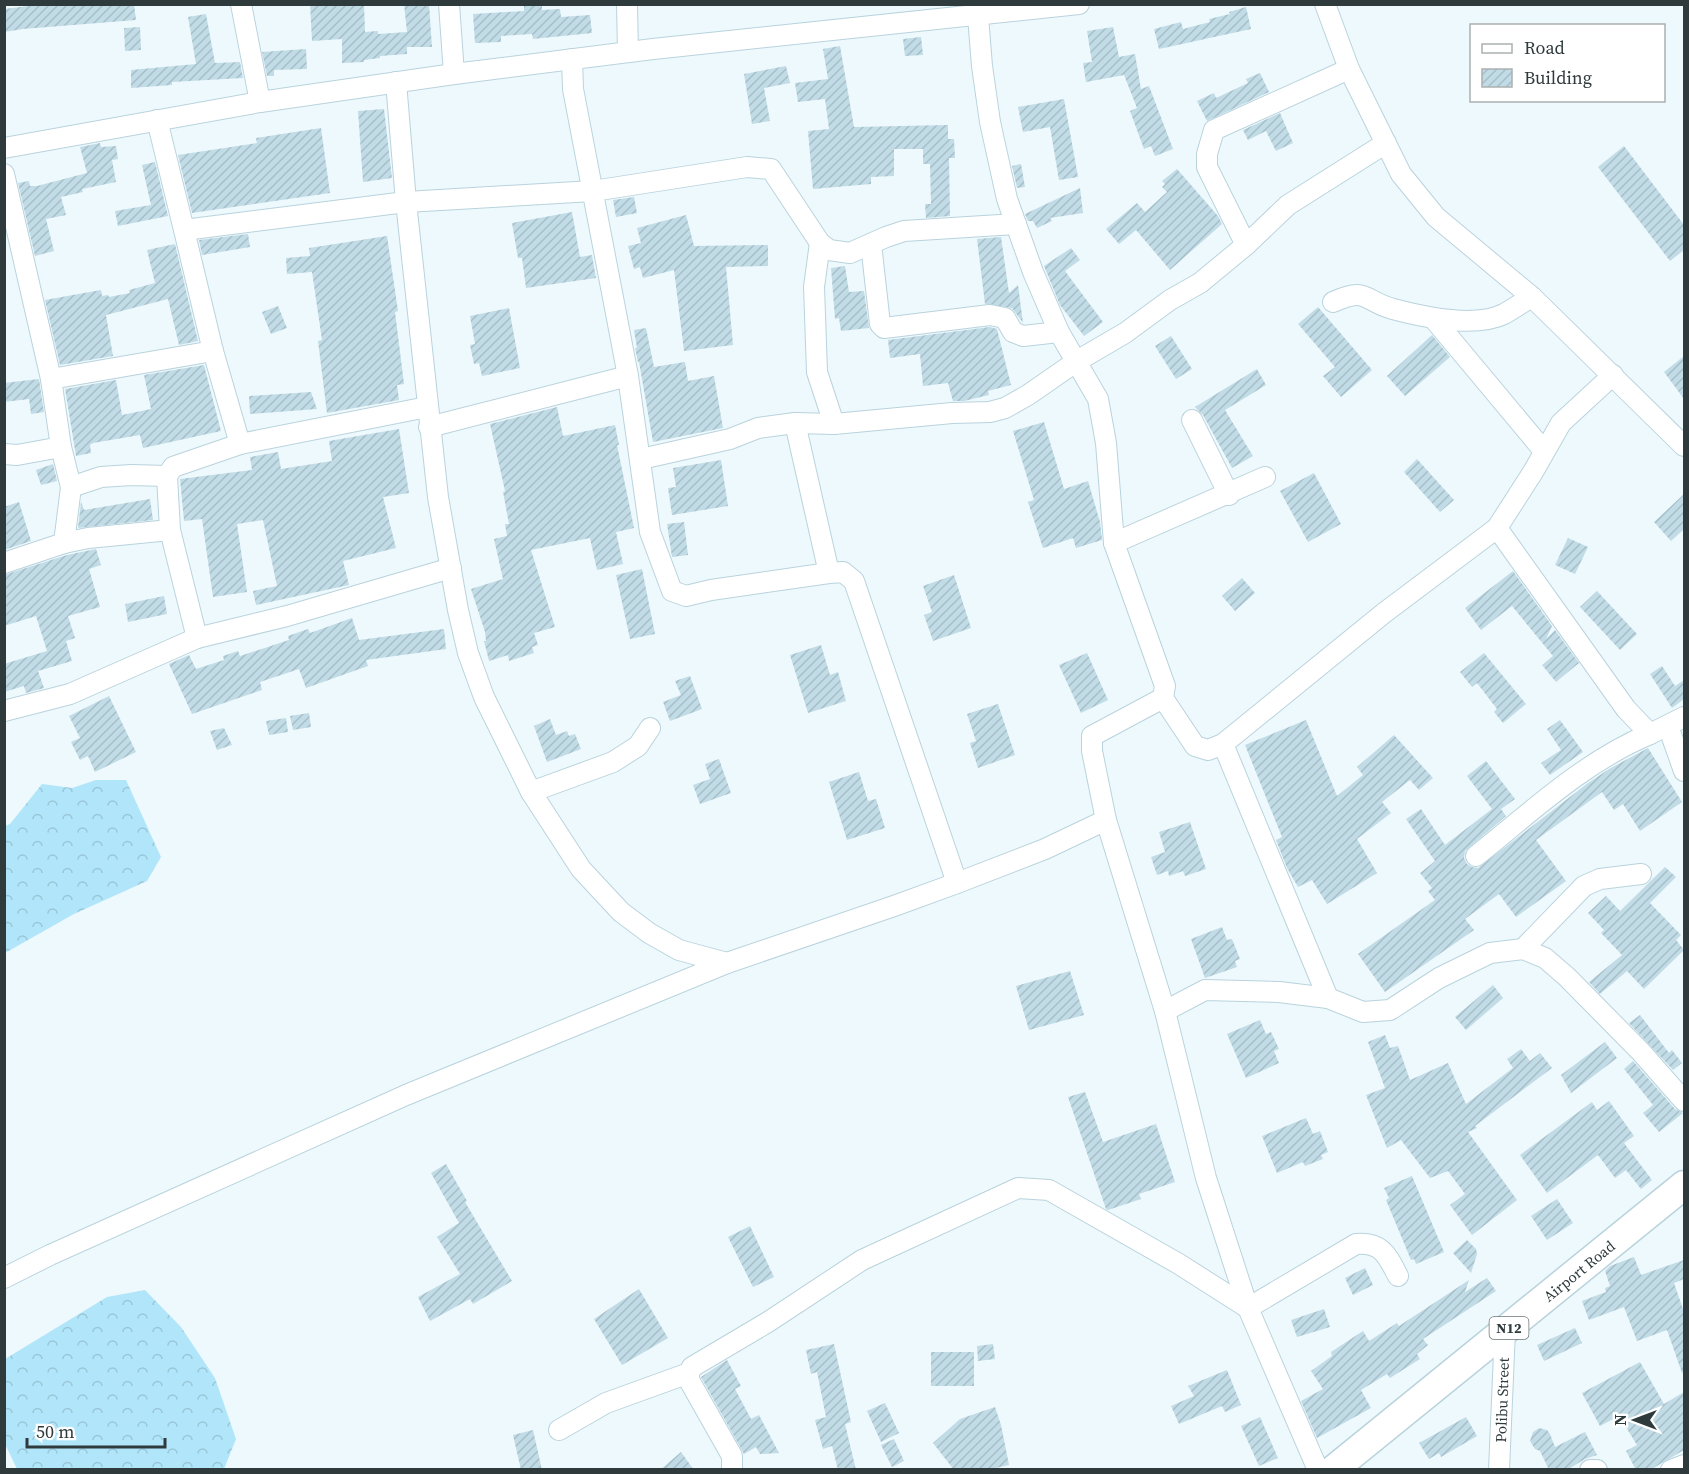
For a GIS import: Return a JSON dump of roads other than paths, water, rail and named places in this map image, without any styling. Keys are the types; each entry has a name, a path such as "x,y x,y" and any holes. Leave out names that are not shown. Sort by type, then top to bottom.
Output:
{"highway":[{"name":"Airport Road","path":"1332,1470 1684,1185"}],"street":[{"path":"241,4 260,102"},
{"path":"449,4 454,74"},
{"path":"627,4 628,52"},
{"path":"4,148 260,102 454,74 979,10 1079,4"},
{"path":"1325,4 1349,69 1401,174 1436,217 1532,297 1684,446"},
{"path":"979,10 982,66 990,122 1007,199 1033,272 1059,332 1098,399 1106,443 1114,543 1165,686 1163,698 1195,746 1208,750 1223,744 1384,613 1497,528 1561,423 1612,375"},
{"path":"572,59 573,89 628,376 650,532 672,591 686,596 711,590 843,572 854,581 957,882"},
{"path":"1246,245 1207,167 1207,154 1214,130 1349,69"},
{"path":"396,82 406,202 438,497 458,610 468,653 480,686 531,792 581,869 621,912 649,933 678,950 727,963"},
{"path":"157,120 213,351 240,444"},
{"path":"640,459 730,439 758,428 795,423 834,424 952,413 990,412 1005,408 1125,333 1170,300 1200,283 1246,245 1288,205 1386,142"},
{"path":"184,230 406,202 593,191 747,167 771,169 820,243 837,252 850,253 904,231 1016,224"},
{"path":"4,174 51,380 61,447 71,487 64,543"},
{"path":"820,243 814,287 817,372 834,424"},
{"path":"871,244 880,324 884,328 990,315 1005,318 1013,332 1023,336 1059,332"},
{"path":"1333,302 1349,294 1359,294 1390,309 1433,318 1485,319 1503,314 1532,297"},
{"path":"1433,318 1544,451"},
{"path":"51,380 213,351"},
{"path":"197,638 170,530 167,476 173,467 240,444 428,417 628,376"},
{"path":"1192,420 1229,495"},
{"path":"795,423 829,573"},
{"path":"4,454 17,455 61,447"},
{"path":"71,487 101,477 167,476"},
{"path":"1114,543 1229,495 1265,477"},
{"path":"1497,528 1626,709 1667,726 1684,771"},
{"path":"4,563 64,543 88,538 170,530"},
{"path":"4,711 70,694 197,638 287,616 451,568"},
{"path":"1163,698 1092,736 1092,751 1106,819 1165,1011 1206,1178 1248,1308 1318,1470"},
{"path":"1476,856 1588,767 1629,743 1667,726"},
{"path":"531,792 614,762 638,746 650,728"},
{"path":"1223,744 1328,998"},
{"path":"4,1278 406,1095 727,963 894,906 1045,849 1106,819"},
{"path":"1522,949 1584,886 1600,879 1641,874"},
{"path":"1165,1011 1205,990 1279,992 1328,998 1363,1012 1390,1010 1438,978 1490,953 1522,949 1545,958 1567,977 1641,1052 1684,1101"},
{"path":"732,1470 732,1456 689,1380 688,1373 692,1366 768,1322 862,1260 1018,1188 1049,1190 1179,1264 1248,1308"},
{"path":"1248,1308 1356,1244 1370,1243 1386,1253 1398,1276"},
{"name":"Polibu Street","path":"1499,1470 1505,1330"},
{"path":"559,1430 606,1403 688,1373"},
{"path":"1671,1470 1684,1465"},
{"path":"1590,1470 1597,1470"}]}
